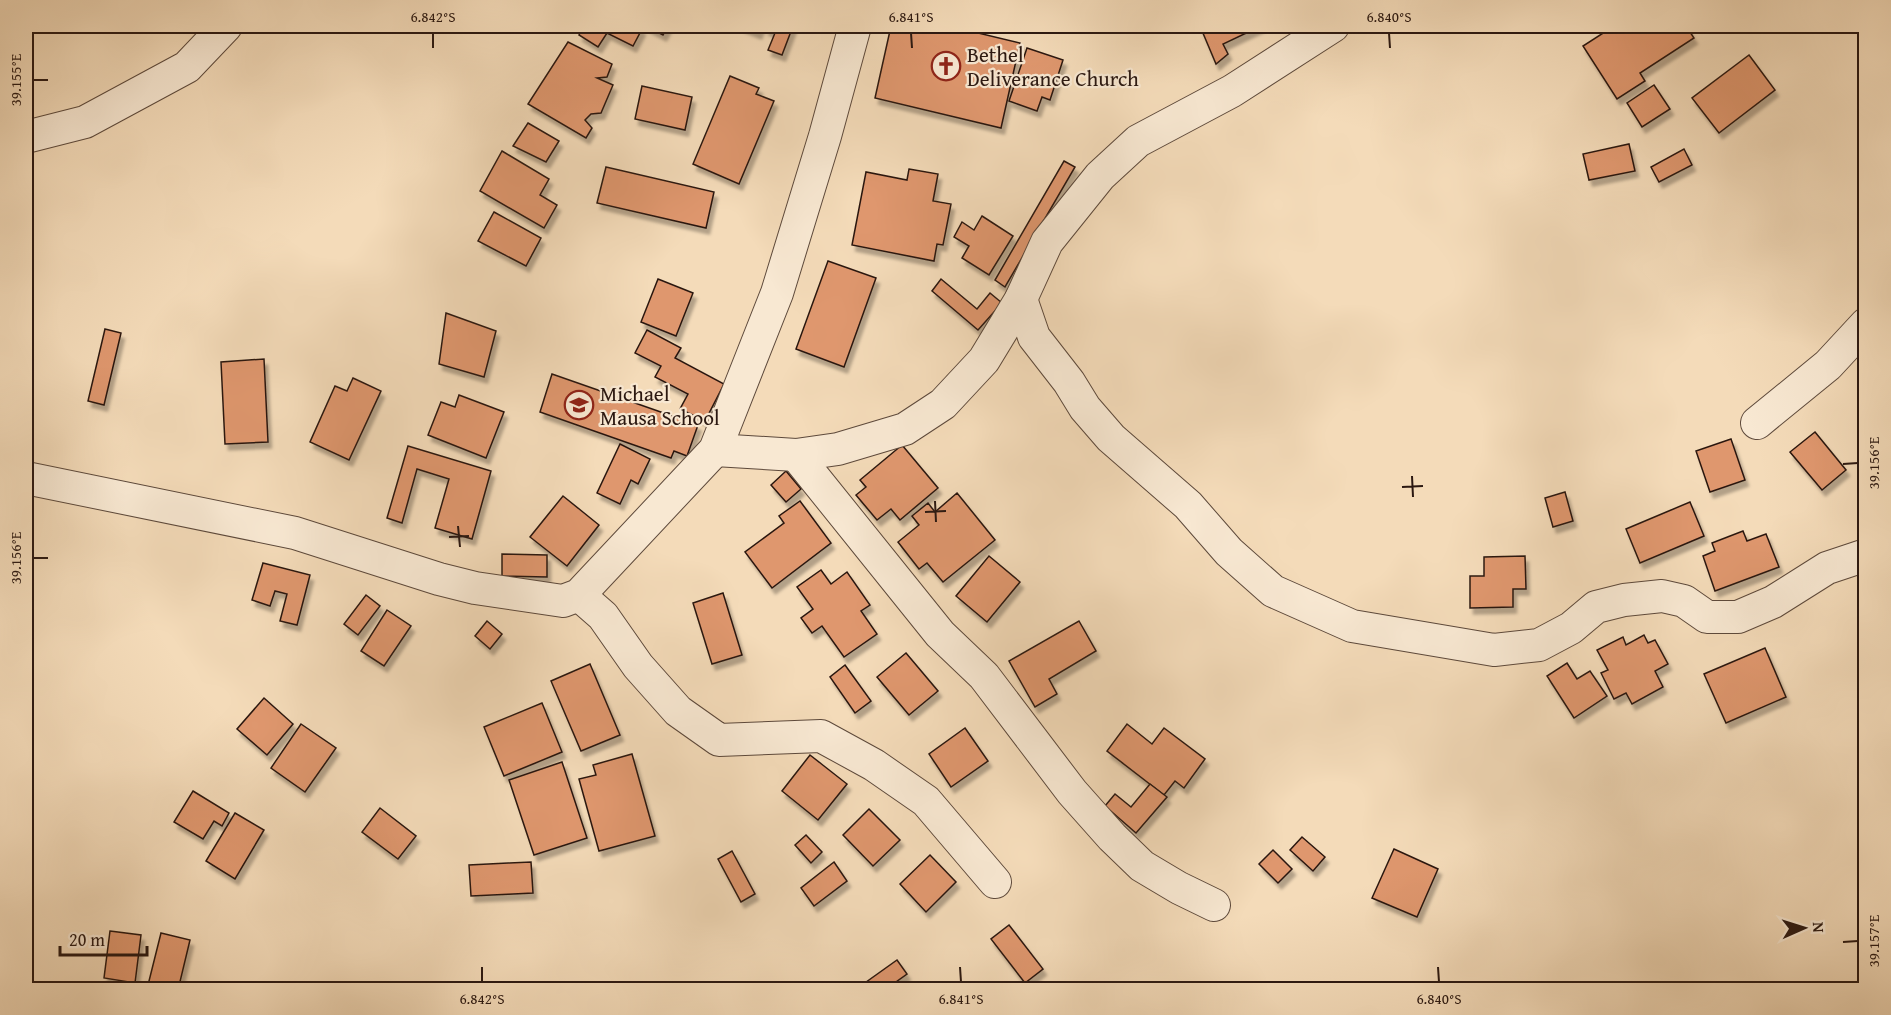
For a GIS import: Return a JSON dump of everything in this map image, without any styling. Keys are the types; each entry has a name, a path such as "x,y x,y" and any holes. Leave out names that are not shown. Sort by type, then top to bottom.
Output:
{"street":[{"path":"26,137 85,122 187,67 226,26"},
{"path":"26,478 295,533 439,579 475,588 563,601 579,595 715,450 777,293 825,136 855,26"},
{"path":"715,450 796,455 838,449 905,429 943,404 984,360 1021,299 1047,242 1100,176 1138,141 1232,91 1333,26"},
{"path":"1021,299 1034,337 1069,382 1085,408 1112,438 1188,505 1229,552 1274,591 1352,626 1494,650 1539,645 1571,628 1596,608 1624,600 1662,596 1684,601 1707,617 1738,617 1773,602 1827,568 1866,555"},
{"path":"1757,423 1828,365 1866,324"},
{"path":"796,455 940,634 984,676 1072,792 1112,837 1142,866 1214,905"},
{"path":"579,595 603,616 638,666 678,711 719,740 820,736 874,765 926,801 995,882"}],"building":[{"path":"584,26 637,26 642,29 633,46 607,33 598,47 579,35"},
{"path":"646,26 668,26 663,35"},
{"path":"741,26 761,26 758,33"},
{"path":"767,26 793,26 782,55 768,50 775,33 765,29"},
{"path":"891,26 949,26 1020,43 1001,128 875,98"},
{"path":"1200,26 1261,26 1223,44 1228,54 1216,64"},
{"path":"1606,26 1686,26 1694,38 1640,73 1645,81 1617,99 1583,46 1608,30"},
{"path":"568,42 612,64 607,77 597,78 613,85 601,113 591,114 585,120 592,128 586,138 528,104"},
{"path":"1027,48 1063,60 1050,100 1042,97 1037,111 1009,101"},
{"path":"1749,55 1775,90 1719,133 1692,98"},
{"path":"730,76 759,88 756,94 774,101 739,184 693,164"},
{"path":"1654,85 1670,109 1642,127 1627,103"},
{"path":"642,86 692,97 685,130 635,119"},
{"path":"528,123 559,141 546,162 513,146"},
{"path":"1629,144 1635,171 1589,180 1583,154"},
{"path":"1684,149 1692,165 1659,182 1651,167"},
{"path":"502,151 549,179 540,195 557,205 544,228 480,191"},
{"path":"1064,161 1075,167 1005,287 995,280"},
{"path":"606,167 714,192 706,228 597,203"},
{"path":"909,169 938,174 933,201 951,204 943,245 937,244 934,261 852,245 866,172 907,180"},
{"path":"494,212 541,238 526,266 478,241"},
{"path":"982,216 1013,236 989,275 962,258 969,246 954,237 962,222 974,230"},
{"path":"828,261 876,278 844,367 796,349"},
{"path":"658,279 693,293 676,336 641,322"},
{"path":"941,279 977,309 990,293 1002,303 978,330 932,291"},
{"path":"446,313 496,331 484,377 439,364"},
{"path":"105,329 121,333 104,405 88,401"},
{"path":"647,330 681,348 675,358 724,384 705,421 680,409 688,394 655,377 661,366 635,353"},
{"path":"264,359 268,442 225,444 221,362"},
{"path":"552,374 698,425 687,456 674,451 671,458 540,412"},
{"path":"353,378 381,391 349,460 310,442 335,386 347,391"},
{"path":"459,395 504,412 486,458 428,435 441,402 455,407"},
{"path":"1815,432 1846,470 1822,490 1790,452"},
{"path":"1731,439 1745,480 1710,492 1696,451"},
{"path":"620,444 650,459 638,484 631,480 620,504 597,493"},
{"path":"902,445 938,488 900,520 891,509 877,520 856,495 866,487 860,480"},
{"path":"408,446 491,471 472,539 435,528 449,479 417,469 402,523 387,518"},
{"path":"786,471 801,489 786,502 771,485"},
{"path":"1565,492 1573,521 1553,527 1545,498"},
{"path":"957,493 995,540 943,582 927,563 919,569 898,542 919,525 912,516 928,503 935,512"},
{"path":"563,496 599,525 567,566 530,537"},
{"path":"800,501 831,543 772,588 745,552 784,523 779,516"},
{"path":"1690,502 1704,536 1640,563 1626,529"},
{"path":"1743,531 1747,541 1766,534 1779,567 1715,591 1703,556 1715,551 1712,543"},
{"path":"502,554 547,555 547,577 502,576"},
{"path":"989,556 1020,582 987,622 956,596"},
{"path":"1525,556 1526,589 1513,589 1513,607 1470,608 1470,576 1484,576 1484,557"},
{"path":"263,563 310,575 297,625 280,621 287,594 275,591 270,606 252,600"},
{"path":"821,570 831,584 847,572 870,605 861,611 877,634 844,657 822,626 812,633 801,618 813,609 797,587"},
{"path":"723,593 742,655 712,664 693,603"},
{"path":"366,595 380,606 358,635 344,624"},
{"path":"387,610 411,626 384,666 361,651"},
{"path":"487,621 502,634 490,649 475,636"},
{"path":"1079,621 1096,651 1049,679 1057,694 1035,707 1009,661"},
{"path":"1644,635 1648,643 1655,640 1668,664 1655,671 1663,687 1632,704 1626,693 1614,699 1601,673 1608,670 1597,650 1623,637 1626,645"},
{"path":"1765,648 1786,697 1726,723 1704,674"},
{"path":"906,653 938,691 909,715 877,677"},
{"path":"1567,663 1577,679 1590,671 1607,696 1574,718 1547,676"},
{"path":"590,664 620,735 581,751 551,681"},
{"path":"845,665 871,701 855,713 830,677"},
{"path":"264,698 293,724 267,755 237,729"},
{"path":"542,703 562,752 504,776 484,727"},
{"path":"301,724 336,748 305,792 271,768"},
{"path":"1127,724 1152,744 1164,728 1205,759 1184,788 1175,781 1164,795 1107,751"},
{"path":"965,728 988,761 951,787 929,754"},
{"path":"632,754 655,836 599,851 579,779 596,775 593,765"},
{"path":"810,755 847,784 818,820 782,791"},
{"path":"562,762 587,838 534,855 509,780"},
{"path":"1150,784 1167,797 1136,833 1105,806 1115,794 1131,807"},
{"path":"193,791 229,813 222,826 214,821 203,839 174,822"},
{"path":"380,808 416,836 398,859 362,832"},
{"path":"869,809 900,840 873,866 843,835"},
{"path":"235,813 264,830 235,879 206,861"},
{"path":"806,835 822,852 811,863 795,845"},
{"path":"1302,837 1325,857 1313,871 1290,850"},
{"path":"1394,849 1438,869 1417,917 1372,898"},
{"path":"1273,850 1292,869 1278,883 1259,864"},
{"path":"732,851 755,894 741,902 718,859"},
{"path":"930,855 956,882 926,912 900,884"},
{"path":"531,862 533,893 471,896 469,865"},
{"path":"834,862 847,881 814,906 801,888"},
{"path":"1009,925 1043,969 1025,983 991,939"},
{"path":"110,931 141,935 135,983 104,978"},
{"path":"161,933 190,940 178,990 147,989"},
{"path":"897,960 907,974 896,982 901,990 855,990"}],"place":[{"name":"Bethel Deliverance Church","path":"946,66"},
{"name":"Michael Mausa School","path":"579,405"}]}
